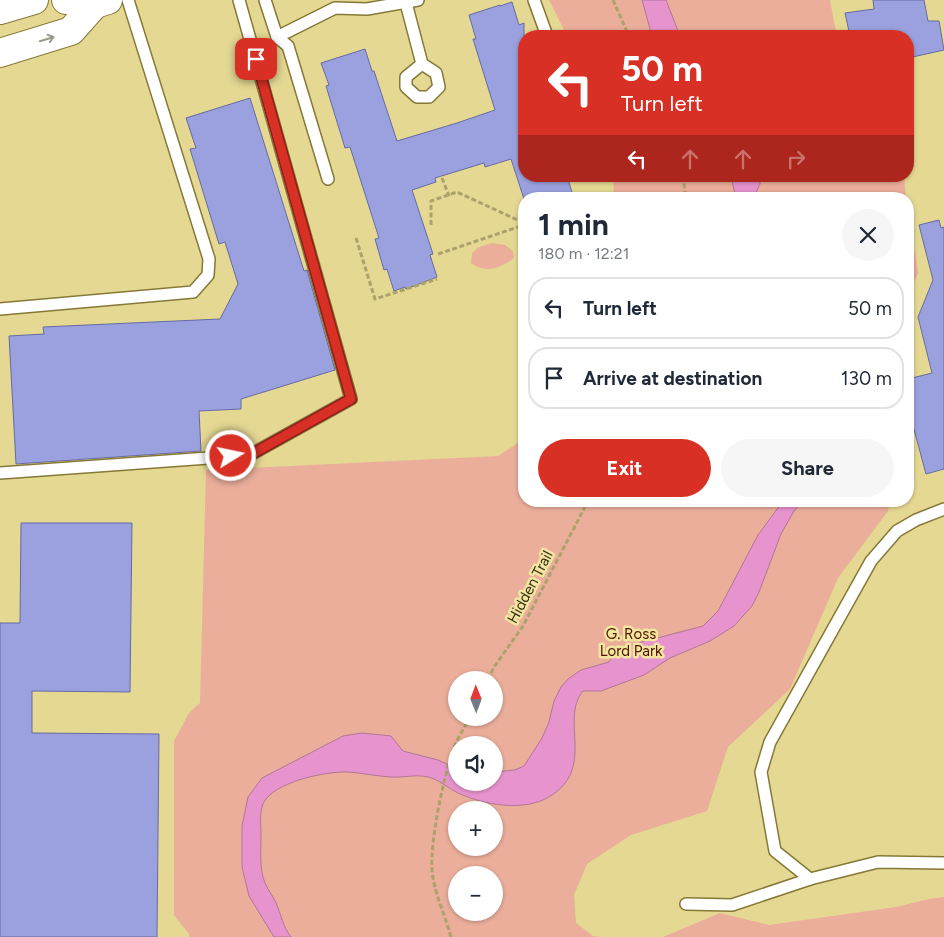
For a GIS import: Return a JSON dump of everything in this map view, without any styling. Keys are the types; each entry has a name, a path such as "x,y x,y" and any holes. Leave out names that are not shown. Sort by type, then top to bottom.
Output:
{"main road":[{"path":"0,10 34,0"},
{"path":"66,0 101,2"},
{"path":"0,53 71,31 101,2"}],"lane":[{"path":"0,308 193,292 208,275 209,259 128,0"},
{"path":"0,473 250,455 351,399 239,0"},
{"path":"265,0 277,37 288,46 328,179"},
{"path":"277,37 335,8 367,9 418,0"},
{"path":"534,0 545,30"},
{"path":"406,3 422,64"},
{"path":"810,879 776,851 760,772 770,742 871,561 897,531 916,520 944,509"},
{"path":"686,904 732,905 810,879 878,862 944,863"}],"path":[{"path":"613,0 626,30"},
{"path":"442,178 448,196"},
{"path":"431,225 431,201 458,192 518,221"},
{"path":"438,254 518,226"},
{"path":"356,238 375,299 437,279"},
{"name":"Hidden Trail","path":"492,671 523,626 585,507"},
{"path":"448,770 442,792 433,846 432,870 436,892 451,937"}],"green space":[{"path":"549,0 830,0 836,30 564,30"},
{"path":"613,182 905,182 905,192 614,192"},
{"path":"492,243 505,245 513,251 514,258 504,265 487,269 471,263 472,253 479,247"},
{"path":"914,247 918,273 914,283"},
{"name":"G. Ross Lord Park","path":"518,443 518,507 889,507 888,511 838,578 790,689 728,747 707,811 631,835 587,864 574,895 576,923 593,936 600,937 189,937 189,934 174,915 174,741 189,713 200,703 206,470 498,456"},
{"path":"944,897 944,937 663,937 720,913 769,925 896,907"}],"shaded area":[{"path":"642,0 666,0 678,30 650,30"},
{"path":"732,182 760,182 756,192 734,192"},
{"path":"779,507 798,507 781,534 752,606 734,626 710,641 670,658 644,675 601,691 583,691 577,703 574,716 575,758 571,772 563,785 549,797 539,802 504,805 503,801 480,801 455,791 503,791 503,771 515,770 524,766 542,738 549,722 554,701 561,687 568,679 581,670 609,662 619,648 703,626 718,611 758,535"},
{"path":"362,733 391,736 403,751 448,764 448,787 428,777 390,777 339,772 301,779 288,784 268,796 263,804 261,815 262,872 265,883 275,900 284,925 291,937 274,937 249,896 242,867 242,826 248,797 262,778 343,736"}],"building":[{"path":"873,0 924,0 928,21 939,21 944,50 914,57 914,30 849,30 845,13 874,9"},
{"path":"512,2 519,25 524,23 524,30 518,30 518,181 511,159 485,167 484,163 435,178 436,182 412,190 433,254 430,255 437,277 406,289 405,287 394,291 387,269 384,270 375,239 379,238 350,147 345,148 326,86 329,85 321,63 365,49 397,141 457,123 495,110 473,39 476,39 469,15"},
{"path":"250,98 304,271 307,270 335,370 241,399 241,409 199,411 201,451 16,464 9,336 44,334 43,327 220,319 238,284 225,242 219,244 190,149 196,148 186,118"},
{"path":"518,182 569,182 572,192 522,192"},
{"path":"939,220 941,228 944,227 944,469 926,474 914,429 914,378 932,373 918,317 933,280 919,225"},
{"path":"21,523 132,523 130,692 32,691 32,733 159,734 157,937 0,937 0,623 20,623"}],"route":[{"path":"231,456 250,455 351,399 256,59"}]}
